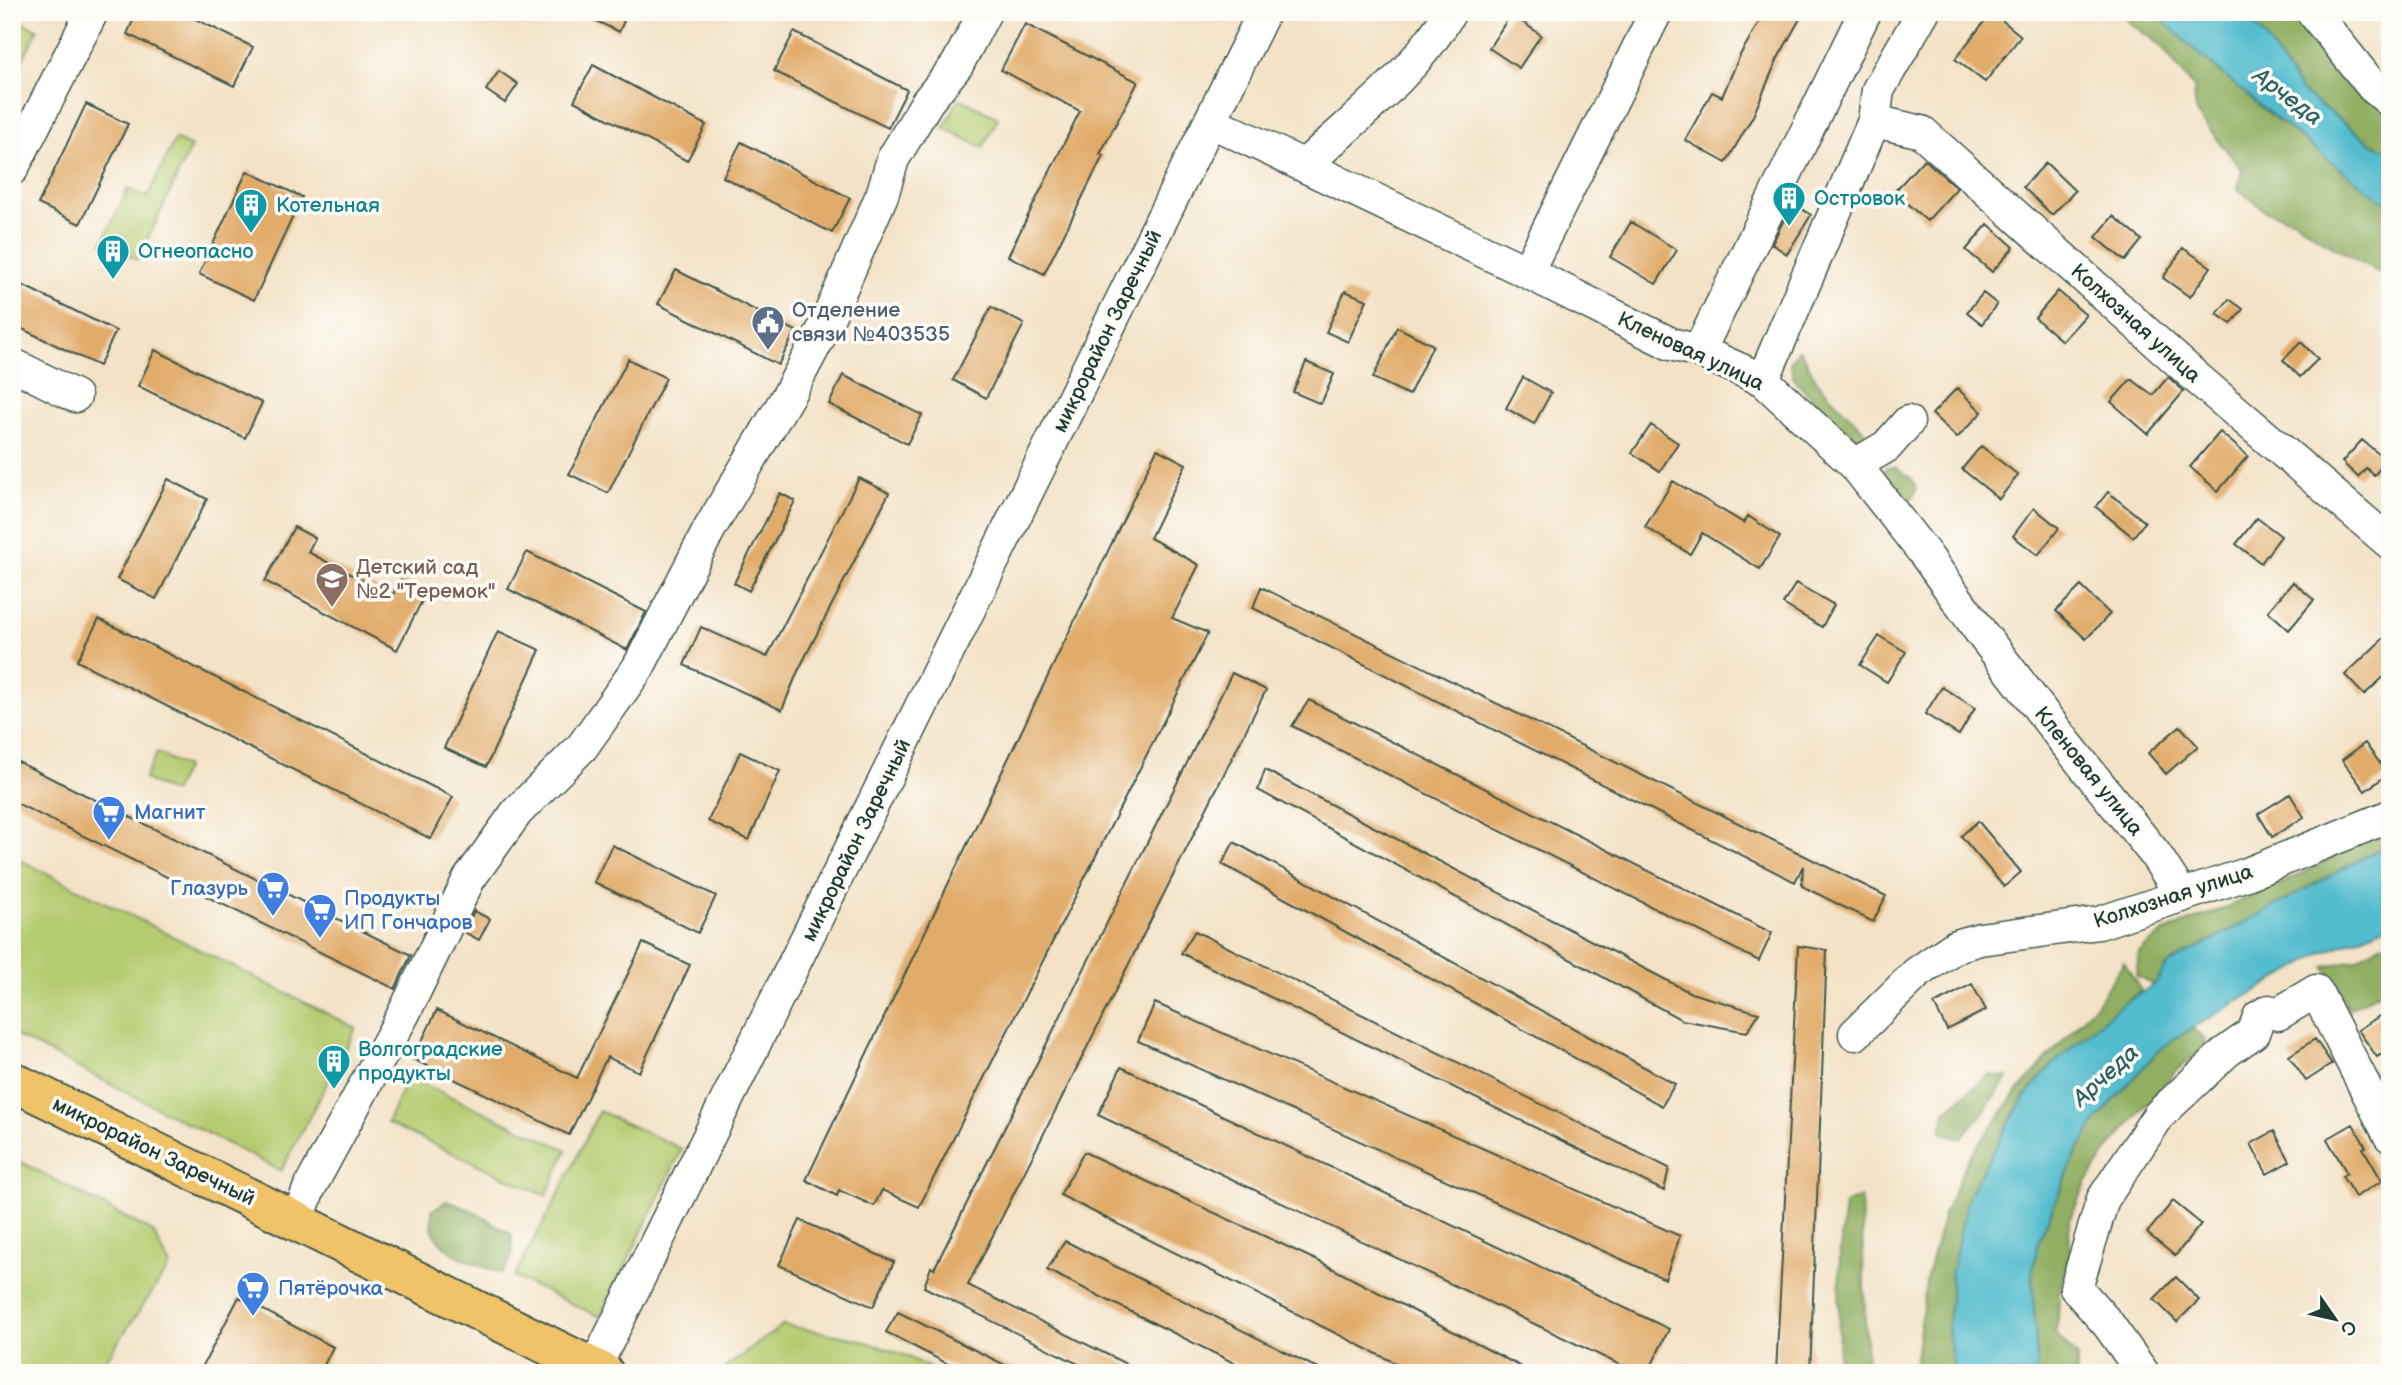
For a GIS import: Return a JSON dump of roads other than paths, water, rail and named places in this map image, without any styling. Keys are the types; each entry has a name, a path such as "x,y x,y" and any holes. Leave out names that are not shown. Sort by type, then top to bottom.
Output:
{"main road":[{"name":"микрорайон Заречный","path":"12,1081 597,1371"}],"street":[{"path":"12,169 92,12"},
{"path":"297,1221 309,1189 403,1015 469,879 517,812 582,747 638,668 710,528 823,330 882,195 893,159 928,102 957,65 985,12"},
{"name":"микрорайон Заречный","path":"597,1371 1264,12"},
{"path":"1305,165 1406,70 1437,36 1450,12"},
{"path":"1527,272 1656,12"},
{"path":"1699,351 1865,12"},
{"path":"1763,380 1874,121 1878,90 1923,12"},
{"path":"2313,12 2373,87 2390,101"},
{"name":"Кленовая улица","path":"1210,121 1527,272 1671,344 1699,351 1763,380 1855,465 2065,742 2155,854 2182,896"},
{"name":"Колхозная улица","path":"1874,121 1922,132 2198,380 2390,543"},
{"path":"12,364 75,396"},
{"path":"1855,465 1887,446 1908,422"},
{"name":"Колхозная улица","path":"1855,1034 1917,973 1956,946 1980,939 2099,923 2247,874 2390,816"},
{"path":"2143,1373 2108,1324 2076,1288 2103,1199 2159,1115 2225,1052 2253,1032 2259,1017 2269,1011 2278,1014 2316,991 2390,1136"}],"water":[{"name":"Арчеда","path":"2154,12 2244,12 2302,92 2373,144 2390,151 2390,206 2269,113"},
{"name":"Арчеда","path":"2390,843 2390,925 2320,954 2175,1038 2156,1053 2099,1117 2078,1150 2038,1242 2032,1275 2037,1361 2035,1373 1954,1373 1948,1327 1952,1269 1969,1194 2025,1096 2052,1065 2118,1007 2154,985 2168,964"}],"place":[{"name":"Островок","path":"1789,228"},
{"name":"Котельная","path":"251,235"},
{"name":"Огнеопасно","path":"113,281"},
{"name":"Отделение связи №403535","path":"768,352"},
{"name":"Детский сад №2 \"Теремок\"","path":"332,609"},
{"name":"Магнит","path":"109,842"},
{"name":"Глазурь","path":"273,918"},
{"name":"Продукты ИП Гончаров","path":"320,940"},
{"name":"Волгоградские продукты","path":"334,1091"},
{"name":"Пятёрочка","path":"253,1318"}]}
